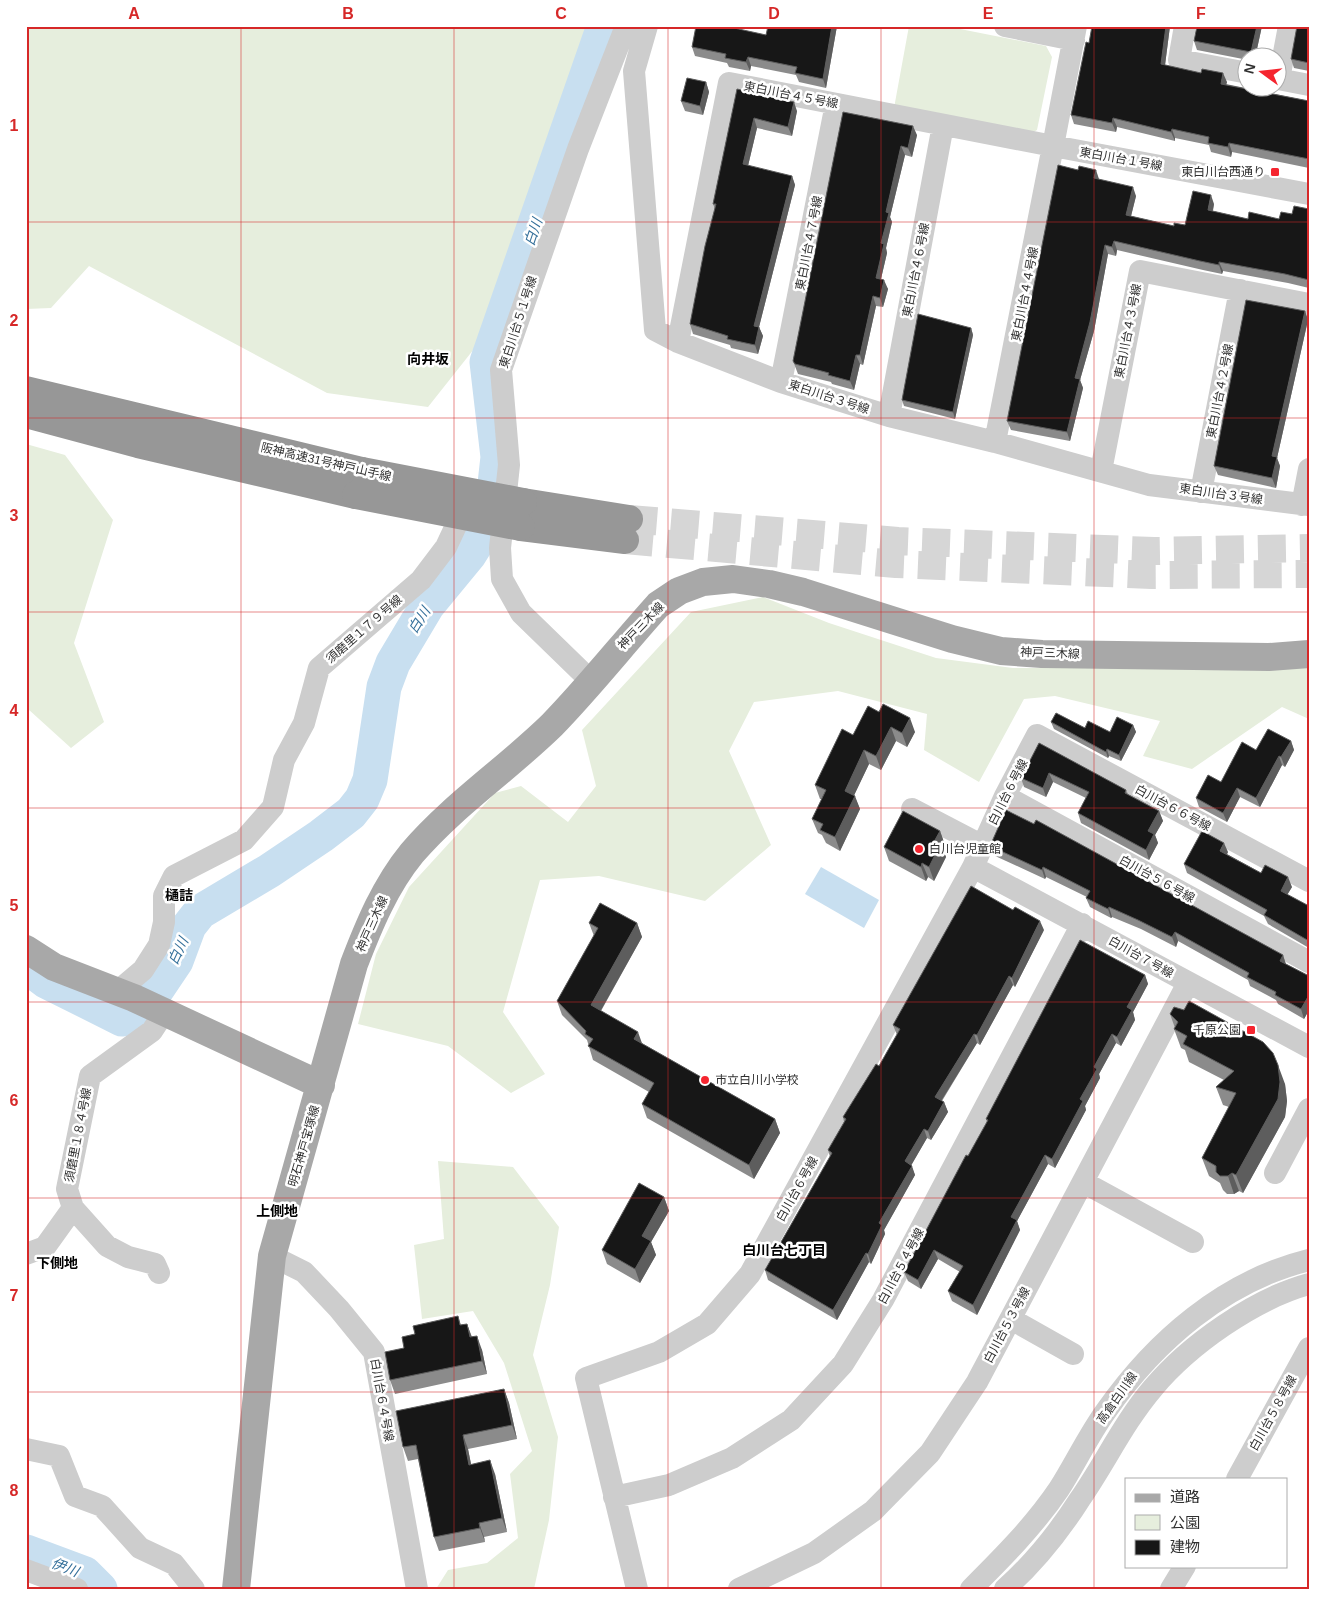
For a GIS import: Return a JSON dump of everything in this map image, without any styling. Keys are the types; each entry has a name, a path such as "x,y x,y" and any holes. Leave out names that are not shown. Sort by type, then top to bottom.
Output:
{"highway":[{"name":"阪神高速31号神戸山手線","path":"26,390 359,483"},
{"name":"阪神高速31号神戸山手線","path":"26,414 138,444 359,483 517,507 627,529"}],"main road":[{"name":"神戸三木線","path":"321,1085 354,964 376,910 392,882 412,854 437,828 551,726 658,605 679,591 704,582 733,579 769,584 803,592 952,639 1001,650 1042,654 1269,657 1309,654"},
{"path":"26,949 54,967 125,995 321,1085"},
{"name":"明石神戸宝塚線","path":"236,1589 272,1256 321,1085"}],"street":[{"name":"東白川台５１号線","path":"591,681 521,613 502,579 500,548 517,507 509,465 501,370 578,149 626,26"},
{"name":"東白川台３号線","path":"647,26 634,71 655,330 678,342 782,382 889,416 996,442 1149,485 1305,505"},
{"path":"1005,26 1075,33 1053,146"},
{"path":"1186,26 1179,60 1238,71"},
{"path":"1284,48 1289,26"},
{"path":"1288,81 1309,85"},
{"name":"東白川台４５号線","path":"678,342 729,83 1053,146"},
{"name":"東白川台４７号線","path":"782,382 836,104"},
{"name":"東白川台４６号線","path":"889,416 944,125"},
{"name":"東白川台１号線","path":"1053,146 1309,194"},
{"name":"東白川台４４号線","path":"996,442 1053,146"},
{"name":"東白川台４３号線","path":"1101,471 1140,271 1309,304"},
{"name":"東白川台４２号線","path":"1201,492 1240,290"},
{"path":"1305,505 1309,469"},
{"name":"須磨里１７９号線","path":"125,995 160,945 164,922 164,896 174,876 244,840 273,807 284,760 304,723 319,668 421,580 446,547 474,486 517,507"},
{"name":"白川台６号線","path":"637,1589 586,1378 659,1352 707,1324 750,1274 972,867 1005,796 1037,735"},
{"name":"白川台６６号線","path":"1037,735 1309,881"},
{"name":"白川台５６号線","path":"1005,796 1309,962"},
{"path":"912,809 981,845"},
{"name":"白川台７号線","path":"972,867 1082,924 1309,1047"},
{"name":"白川台５４号線","path":"614,1497 669,1485 732,1458 791,1420 843,1364 883,1300 1082,924"},
{"name":"白川台５３号線","path":"739,1589 814,1553 873,1511 930,1453 977,1382 1188,983"},
{"name":"須磨里１８４号線","path":"73,1208 67,1189 90,1076 152,1031 163,1014"},
{"path":"1275,1173 1309,1109"},
{"path":"1083,1182 1193,1242"},
{"path":"26,1254 44,1247 73,1208 107,1246 128,1257 155,1264 159,1273"},
{"name":"白川台６４号線","path":"272,1256 304,1272 339,1309 374,1352 417,1589"},
{"name":"高倉白川線","path":"971,1589 1002,1559 1035,1520 1058,1490 1104,1413 1133,1373 1160,1345 1196,1316 1237,1289 1258,1278 1309,1260"},
{"name":"高倉白川線","path":"1005,1589 1022,1574 1057,1532 1081,1499 1125,1426 1152,1388 1172,1367 1195,1347 1245,1312 1309,1284"},
{"path":"1011,1319 1073,1354"},
{"name":"白川台５８号線","path":"1238,1478 1309,1348"},
{"path":"26,1450 59,1456 75,1496 102,1506 140,1548 174,1564 194,1589"},
{"path":"1171,1589 1184,1568"},
{"path":"26,1570 77,1589"}],"green space":[{"path":"26,26 591,26 489,330 428,407 327,393 89,266 51,308 26,309"},
{"path":"909,26 945,26 1046,46 1052,57 1037,130 1028,135 894,108"},
{"path":"26,444 65,455 113,520 74,643 104,722 71,748 28,709 26,704"},
{"path":"763,597 829,623 936,658 1013,668 1309,668 1309,719 1282,707 1192,769 1143,756 1160,721 1055,696 1024,699 979,782 924,750 927,714 838,691 754,702 729,751 771,845 705,901 599,876 540,880 503,1012 545,1074 511,1093 448,1046 358,1024 376,954 409,887 495,793 521,786 568,822 596,786 582,730 691,612"},
{"path":"438,1161 513,1167 559,1227 550,1285 533,1355 558,1437 549,1520 534,1589 436,1589 448,1570 487,1563 518,1538 510,1474 532,1451 504,1363 473,1311 422,1319 414,1245 444,1239"}],"water":[{"path":"821,867 879,900 864,928 805,894"}],"building":[{"path":"696,26 725,26 766,35 768,26 832,26 823,79 795,73 797,67 748,57 746,62 725,58 726,54 692,47"},
{"path":"1092,26 1166,26 1161,64 1201,73 1202,69 1223,73 1221,84 1238,87 1238,98 1288,97 1309,101 1309,159 1229,143 1228,147 1208,143 1209,137 1172,129 1171,132 1113,118 1112,123 1071,115 1086,42 1089,43"},
{"path":"1197,26 1257,26 1252,48 1238,49 1194,41"},
{"path":"1297,26 1309,26 1309,63 1291,59"},
{"path":"687,78 706,82 700,106 681,101"},
{"path":"737,89 794,102 788,127 754,118 743,164 792,176 754,326 759,327 755,345 727,339 728,336 690,324 705,246 716,204 713,204"},
{"path":"843,112 913,126 908,148 901,146 886,212 889,213 881,243 884,244 876,278 884,280 880,298 873,296 860,355 856,355 850,381 795,364 793,361"},
{"path":"1058,165 1078,170 1079,166 1096,170 1094,178 1133,187 1126,215 1174,226 1174,223 1185,225 1193,191 1211,195 1208,210 1248,219 1249,212 1279,219 1281,212 1292,214 1294,206 1309,209 1309,280 1219,262 1219,265 1114,241 1112,247 1105,245 1090,322 1075,378 1080,379 1067,432 1007,421"},
{"path":"1246,300 1305,311 1272,456 1277,457 1272,478 1214,466"},
{"path":"918,314 971,328 953,412 902,400"},
{"path":"883,704 910,718 902,733 891,727 876,756 864,750 845,791 855,796 835,837 820,830 823,824 812,819 826,790 815,785 842,729 853,735 868,706 879,712"},
{"path":"1056,713 1085,728 1088,721 1110,732 1117,717 1133,725 1119,755 1107,749 1106,752 1051,722"},
{"path":"1268,729 1291,741 1281,757 1279,756 1256,798 1237,788 1223,813 1196,798 1208,775 1221,782 1242,742 1256,750"},
{"path":"1039,743 1126,790 1125,793 1159,811 1148,831 1154,834 1146,850 1078,813 1089,792 1049,773 1043,788 1021,778"},
{"path":"1006,810 1034,824 1036,820 1283,955 1280,961 1309,976 1309,995 1301,1009 1275,995 1276,992 1247,977 1249,973 1175,932 1172,937 1109,907 1108,909 1086,898 1090,891 1043,867 1042,870 990,846"},
{"name":"白川台児童館","path":"903,811 940,831 935,840 941,843 929,867 922,863 921,867 884,847"},
{"path":"1202,831 1224,843 1220,851 1261,873 1265,865 1288,877 1281,891 1309,906 1309,941 1264,915 1267,910 1184,864"},
{"path":"971,886 1013,910 1015,907 1040,921 1012,978 1009,976 977,1035 974,1034 935,1097 944,1102 928,1131 924,1129 905,1161 912,1166 879,1223 882,1225 868,1254 866,1253 833,1310 765,1270 832,1153 828,1150 846,1119 843,1117 876,1064 879,1066 900,1029 893,1025"},
{"path":"600,903 637,923 591,1005 638,1032 634,1039 775,1119 749,1165 642,1104 654,1083 588,1046 593,1039 585,1034 586,1031 557,1001 598,928 589,923"},
{"path":"1080,940 1145,975 1127,1007 1132,1010 1117,1037 1112,1034 1094,1067 1097,1069 1080,1099 1083,1101 1052,1159 1045,1155 1011,1217 1017,1220 973,1305 948,1291 963,1266 934,1250 918,1280 904,1272 966,1155 968,1156 988,1120 986,1119"},
{"path":"1189,1001 1263,1042 1273,1053 1278,1065 1280,1082 1278,1099 1236,1175 1232,1173 1228,1176 1220,1176 1216,1172 1216,1166 1202,1158 1236,1093 1216,1087 1234,1071 1183,1044 1187,1036 1174,1029 1178,1022 1170,1014 1174,1007 1184,1010"},
{"path":"639,1183 664,1197 642,1236 651,1241 635,1269 602,1250"},
{"path":"458,1316 460,1325 467,1324 470,1337 477,1336 482,1361 390,1380 385,1352 404,1348 402,1337 415,1334 413,1326"},
{"path":"504,1389 512,1425 463,1435 469,1465 490,1460 502,1518 479,1523 480,1528 434,1537 416,1445 403,1447 396,1411"}],"waterway":[{"name":"白川","path":"26,966 46,981 122,1019 139,1016 176,961 189,926 200,912 269,871 321,836 351,813 362,799 370,780 384,687 393,663 427,606 469,555 491,520 498,457 487,362 604,26"},
{"name":"伊川","path":"26,1552 85,1574 100,1589"}],"tunnel":[{"path":"629,519 898,541 1154,551 1309,548"},
{"path":"625,540 896,564 1152,575 1309,574"}],"place":[{"name":"東白川台西通り","path":"1275,172"},
{"name":"白川台児童館","path":"919,849"},
{"name":"千原公園","path":"1251,1030"},
{"name":"市立白川小学校","path":"705,1080"}],"district":[{"name":"向井坂","path":"428,359"},
{"name":"樋詰","path":"179,895"},
{"name":"上側地","path":"277,1211"},
{"name":"白川台七丁目","path":"784,1250"},
{"name":"下側地","path":"57,1263"}]}
